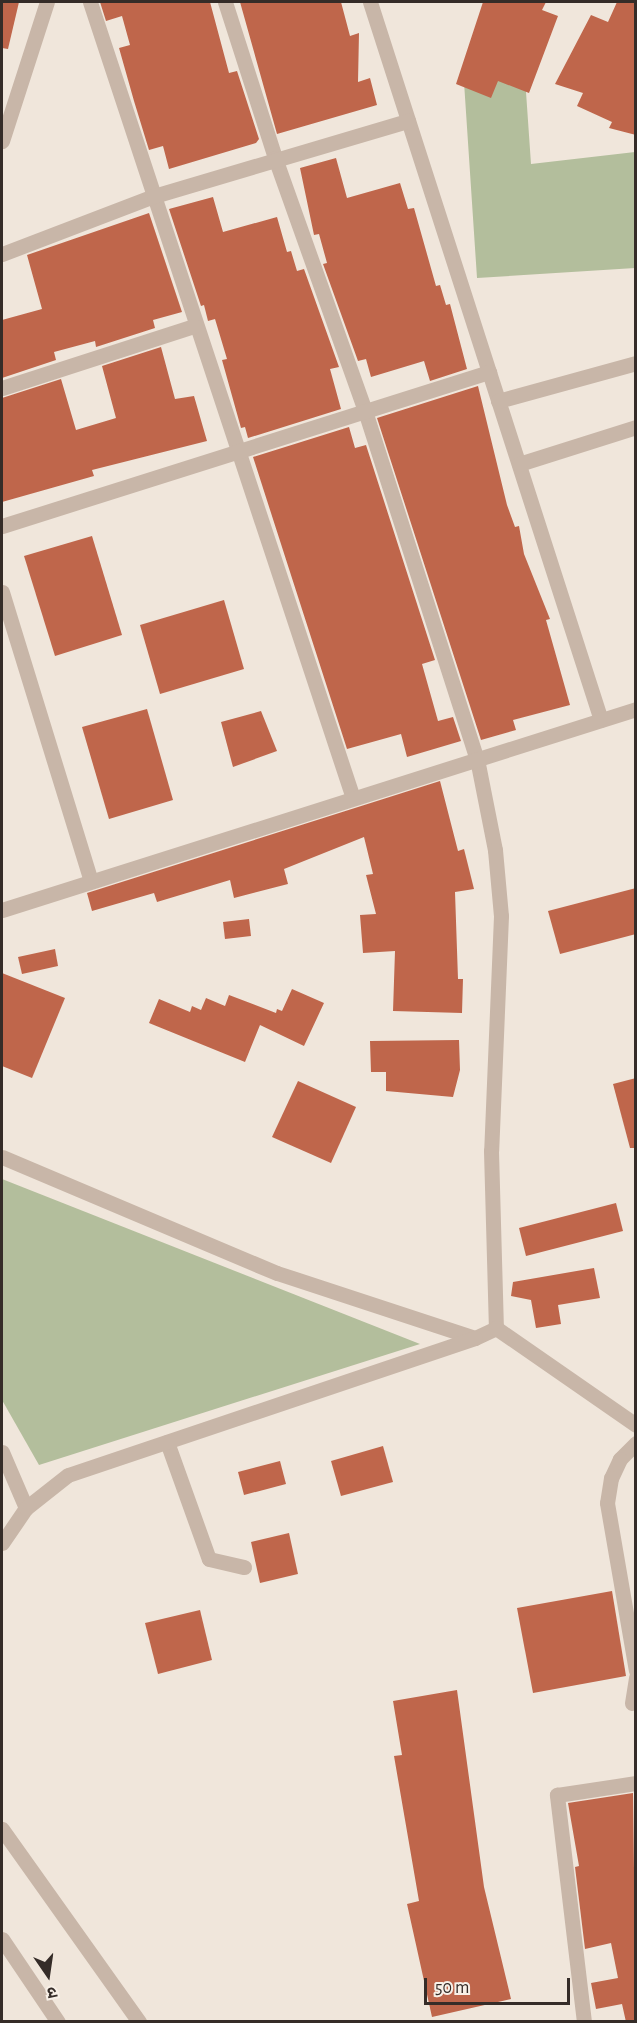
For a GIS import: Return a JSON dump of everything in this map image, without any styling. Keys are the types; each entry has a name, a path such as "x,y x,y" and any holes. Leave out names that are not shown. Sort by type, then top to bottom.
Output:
{"street":[{"path":"2,141 47,2"},
{"path":"90,2 194,326 239,451 353,798"},
{"path":"225,2 275,158 365,411 477,759 495,850 501,915 492,1151 496,1328"},
{"path":"370,2 601,720"},
{"path":"2,254 154,196 275,158 408,121"},
{"path":"2,388 194,326"},
{"path":"498,401 636,363"},
{"path":"2,526 489,372"},
{"path":"519,464 636,428"},
{"path":"2,592 6,623 91,881"},
{"path":"2,910 636,709"},
{"path":"2,1157 277,1273 475,1338"},
{"path":"2,1543 26,1508 68,1475 475,1338 496,1328"},
{"path":"496,1328 636,1425"},
{"path":"167,1442 209,1558 244,1567"},
{"path":"636,1443 620,1460 611,1478 607,1503 636,1671"},
{"path":"2,1452 26,1508"},
{"path":"632,1703 636,1677"},
{"path":"584,2022 557,1795 636,1783"},
{"path":"2,1829 117,1996 139,2022"},
{"path":"2,1940 58,2022"}],"green space":[{"path":"524,63 531,164 635,152 635,268 477,278 463,67"},
{"path":"2,1179 420,1344 39,1465 2,1400"}],"building":[{"path":"2,2 19,2 8,49 2,48"},
{"path":"100,2 210,2 229,73 237,71 259,139 256,143 169,169 163,146 149,150 119,48 130,45 122,16 106,21"},
{"path":"240,2 341,2 350,36 359,33 358,82 370,78 377,105 277,134"},
{"path":"483,2 546,2 542,10 558,16 529,93 498,81 491,98 456,84"},
{"path":"617,2 636,2 636,135 609,128 612,122 577,106 583,93 555,84 591,15 608,22"},
{"path":"336,158 347,198 400,183 408,209 414,208 436,286 440,285 446,305 450,304 467,369 430,381 424,361 371,377 366,359 358,361 323,264 327,263 319,234 314,235 300,168"},
{"path":"213,197 223,232 277,217 287,252 291,251 297,271 304,269 339,367 330,369 341,409 248,438 245,427 241,428 222,360 227,359 215,319 208,321 204,305 201,306 169,209"},
{"path":"149,213 182,312 153,320 155,328 96,347 95,341 54,352 56,360 2,378 2,320 42,309 27,255"},
{"path":"161,347 175,399 194,396 207,441 92,470 94,476 2,502 2,398 61,379 76,430 116,418 102,366"},
{"path":"478,386 507,505 515,527 519,526 524,554 550,619 546,620 570,705 513,720 516,730 481,740 377,418"},
{"path":"349,427 355,448 366,445 435,660 422,664 438,721 453,717 461,741 407,757 401,734 347,749 253,457"},
{"path":"92,536 122,635 55,656 24,556"},
{"path":"224,600 244,669 160,694 140,625"},
{"path":"147,709 173,800 109,819 82,727"},
{"path":"261,711 277,751 233,767 221,722"},
{"path":"440,781 458,851 464,849 474,889 455,892 458,979 463,979 462,1013 393,1011 395,951 363,953 360,915 376,914 366,875 373,874 364,837 284,869 288,884 234,898 230,880 157,902 154,893 92,911 87,893"},
{"path":"636,888 636,934 560,954 548,911"},
{"path":"249,919 251,936 225,939 223,922"},
{"path":"55,949 58,966 22,974 18,957"},
{"path":"2,973 65,998 32,1078 2,1066"},
{"path":"292,989 324,1003 304,1046 260,1025 245,1062 149,1023 159,999 190,1012 192,1006 201,1010 206,998 225,1006 229,995 276,1013 277,1009 282,1011"},
{"path":"459,1040 460,1070 453,1097 386,1091 386,1072 371,1072 370,1041"},
{"path":"636,1078 636,1148 630,1148 613,1084"},
{"path":"298,1081 356,1107 331,1163 272,1137"},
{"path":"616,1203 623,1231 526,1256 519,1228"},
{"path":"594,1268 600,1298 558,1305 561,1324 536,1328 531,1300 511,1296 513,1282"},
{"path":"383,1446 393,1482 341,1496 331,1461"},
{"path":"280,1461 286,1484 244,1495 238,1472"},
{"path":"289,1533 298,1574 260,1583 251,1542"},
{"path":"612,1591 626,1676 533,1693 517,1608"},
{"path":"200,1610 212,1660 158,1674 145,1623"},
{"path":"457,1690 484,1887 511,1999 432,2017 407,1904 419,1901 394,1756 402,1755 393,1701"},
{"path":"633,1793 636,2022 626,2022 622,2004 596,2009 591,1983 618,1978 611,1943 585,1949 575,1867 579,1866 568,1803"}]}
